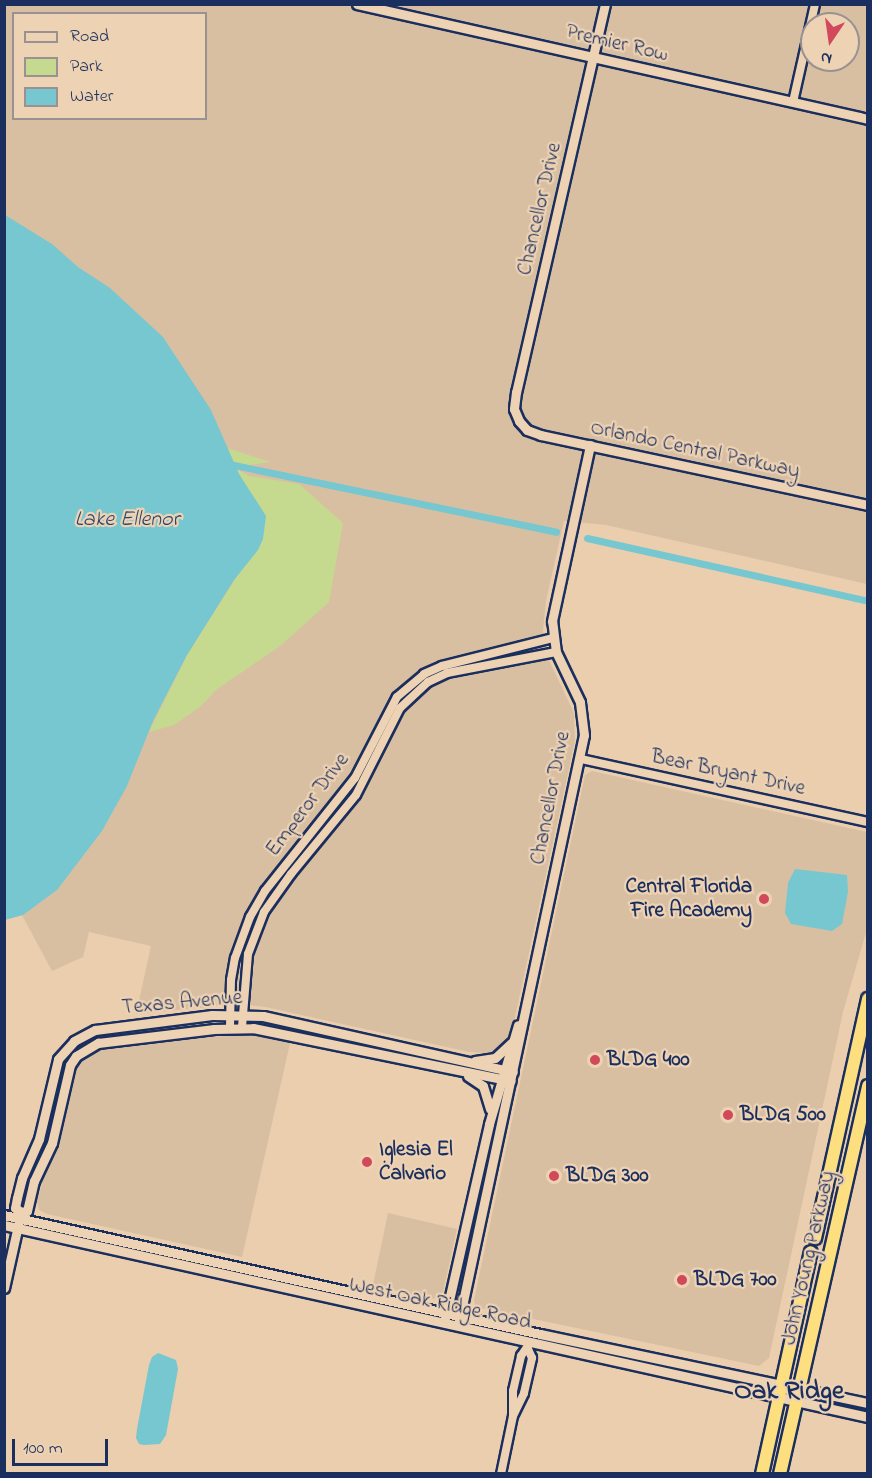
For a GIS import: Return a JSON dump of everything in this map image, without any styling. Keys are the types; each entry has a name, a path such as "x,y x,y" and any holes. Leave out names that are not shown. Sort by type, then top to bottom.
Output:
{"highway":[{"name":"John Young Parkway","path":"814,1238 867,999"},
{"name":"John Young Parkway","path":"780,1473 867,1086"},
{"name":"John Young Parkway","path":"762,1473 811,1252"}],"street":[{"name":"Premier Row","path":"357,4 867,119"},
{"name":"Chancellor Drive","path":"519,421 514,409 516,393 605,4"},
{"path":"793,102 815,4"},
{"name":"Orlando Central Parkway","path":"519,421 527,430 541,435 867,505"},
{"name":"Chancellor Drive","path":"444,1322 489,1124 508,1076 530,986 584,735 580,702 556,652 553,638 555,601 590,445"},
{"name":"Emperor Drive","path":"230,1027 229,1014 236,958 250,917 264,891 355,778 397,696 424,674 442,666 553,638"},
{"name":"Emperor Drive","path":"242,1027 248,954 264,912 291,874 356,795 400,708 428,682 447,674 556,652"},
{"name":"Bear Bryant Drive","path":"580,759 867,822"},
{"name":"Chancellor Drive","path":"459,1320 514,1039 530,986"},
{"name":"Texas Avenue","path":"19,1220 15,1208 22,1178 41,1130 53,1074 64,1050 81,1036 95,1030 141,1022 229,1014 280,1019 466,1062 508,1076"},
{"path":"277,1032 280,1019"},
{"path":"141,1022 144,1036"},
{"name":"Texas Avenue","path":"4,1288 19,1220 27,1211 34,1181 46,1159 54,1134 66,1077 76,1056 99,1043 144,1036 242,1027 277,1032 458,1072 508,1076"},
{"path":"95,1030 99,1043"},
{"path":"466,1062 495,1058 514,1039"},
{"path":"458,1072 483,1086 491,1105 489,1124"},
{"path":"53,1074 66,1077"},
{"path":"41,1130 54,1134"},
{"path":"22,1178 34,1181"},
{"name":"West Oak Ridge Road","path":"4,1215 199,1269 444,1322 459,1320 616,1349 867,1403"},
{"name":"West Oak Ridge Road","path":"4,1225 19,1220 447,1312 459,1320 529,1345 867,1417"},
{"path":"199,1269 204,1264 217,1267 223,1263"},
{"path":"501,1473 513,1416 513,1391 521,1356 529,1345 549,1341 600,1353 616,1349"}],"shaded area":[{"path":"4,5 867,5 867,584 606,525 564,521 546,601 543,630 549,660 574,713 575,741 512,1031 503,1045 488,1053 469,1052 265,1007 240,1004 136,1014 151,946 89,932 83,957 52,971 7,887"},
{"path":"592,771 867,832 867,929 843,1012 769,1358 759,1366 475,1307 474,1300 585,775"},
{"path":"251,1035 290,1043 242,1257 47,1214 39,1210 37,1202 42,1183 57,1151 76,1069 82,1061 105,1048"},
{"path":"388,1213 457,1229 440,1297 433,1299 373,1285"}],"green space":[{"path":"227,448 270,462 243,466 240,471 249,476 299,484 343,523 329,602 280,646 217,689 200,707 174,725 149,732 187,655 243,567 266,516 239,474"}],"water":[{"name":"Lake Ellenor","path":"5,215 52,244 78,267 110,288 163,337 211,410 239,474 266,516 263,539 258,550 234,580 187,655 153,721 127,786 102,831 57,890 23,915 5,920"},
{"path":"795,869 847,875 848,892 842,924 832,931 791,924 785,913 788,883"},
{"path":"158,1353 176,1360 178,1369 166,1435 160,1444 144,1445 139,1444 136,1438 137,1429 149,1365 152,1357"}],"waterway":[{"path":"229,464 556,532"},
{"path":"587,538 868,601"}],"place":[{"name":"Central Florida Fire Academy","path":"764,899"},
{"name":"BLDG 400","path":"595,1060"},
{"name":"BLDG 500","path":"728,1115"},
{"name":"Iglesia El Calvario","path":"367,1162"},
{"name":"BLDG 300","path":"554,1176"},
{"name":"BLDG 700","path":"682,1280"}],"district":[{"name":"Oak Ridge","path":"789,1392"}]}
